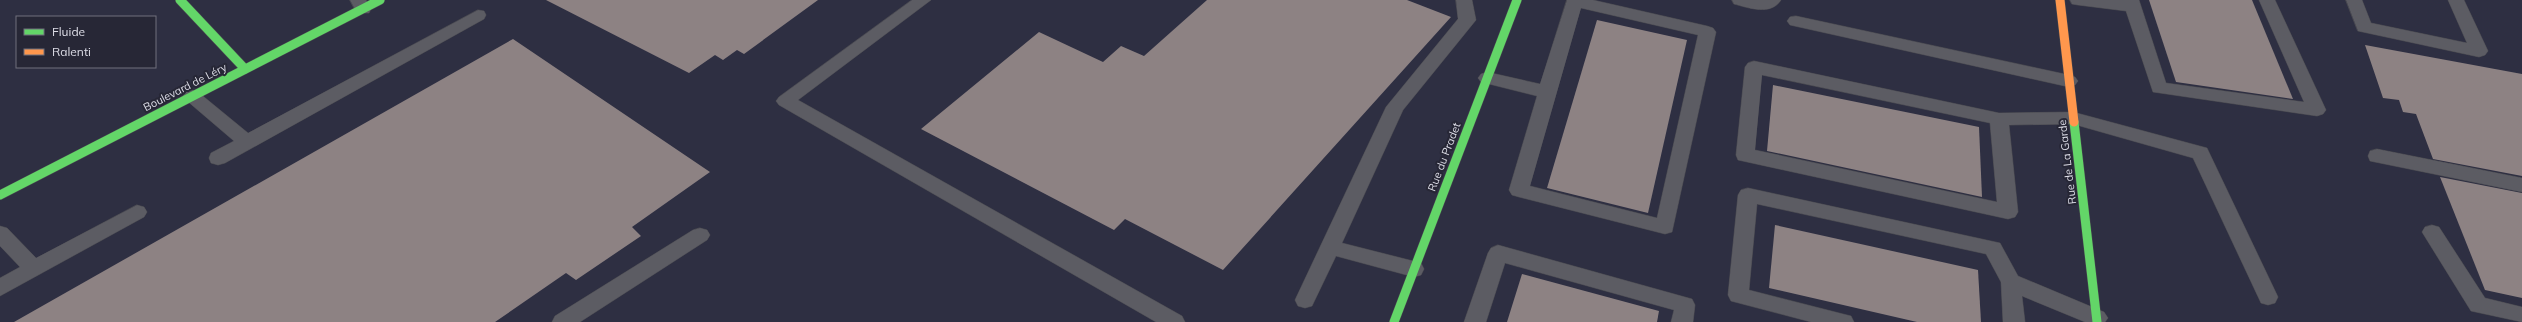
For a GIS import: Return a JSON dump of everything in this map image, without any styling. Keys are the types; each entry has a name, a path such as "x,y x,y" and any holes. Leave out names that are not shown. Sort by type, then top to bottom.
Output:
{"street":[{"path":"180,0 245,69"},
{"name":"Boulevard de Léry","path":"0,195 245,69 361,4 380,0"},
{"name":"Rue du Pradet","path":"1399,321 1414,269 1517,0"},
{"name":"Rue de La Garde","path":"2060,0 2097,320"}],"lane":[{"path":"923,0 785,101 1174,322"},
{"path":"1305,300 1395,107 1467,20 1464,0"},
{"path":"1740,0 1765,6 1773,0"},
{"path":"2078,0 2132,4 2159,88 2318,110 2267,0"},
{"path":"2354,0 2364,27 2479,51 2456,0"},
{"path":"1575,1 1707,32 1665,227 1519,190 1547,92 1575,1"},
{"path":"218,158 478,15"},
{"path":"1796,21 2069,81"},
{"path":"1999,119 2008,212 1745,155 1754,67 1999,119 2073,118 2200,153 2268,297"},
{"path":"1487,78 1547,92"},
{"path":"192,96 247,142"},
{"path":"2378,156 2522,185"},
{"path":"1843,322 1738,295 1748,195 1993,248 2011,282 2014,322"},
{"path":"0,288 137,212"},
{"path":"2432,232 2478,305 2522,315"},
{"path":"0,233 34,269"},
{"path":"563,322 700,235"},
{"path":"1329,247 1414,269"},
{"path":"1475,322 1498,253 1684,305 1682,322"},
{"path":"2011,282 2097,320"}],"shaded area":[{"path":"0,0 2522,0 2522,322 0,322"}],"building":[{"path":"546,0 818,0 744,54 737,50 723,60 715,55 689,73"},
{"path":"1207,0 1407,0 1451,17 1223,270 1125,219 1114,230 921,129 1039,32 1103,62 1121,46 1144,56"},
{"path":"2149,0 2252,0 2293,99 2176,82"},
{"path":"1597,20 1687,40 1648,213 1547,188"},
{"path":"513,39 710,172 632,227 641,236 576,280 566,273 495,322 14,322"},
{"path":"2365,45 2522,74 2522,176 2433,159 2416,114 2403,112 2399,100 2383,98"},
{"path":"1773,85 1979,127 1982,197 1767,151"},
{"path":"2440,177 2522,193 2522,298 2485,290"},
{"path":"1775,225 1978,270 1981,322 1917,322 1769,288"},
{"path":"1522,274 1659,311 1657,322 1507,322"}],"traffic: fast":[{"path":"180,0 245,69"},
{"path":"0,195 380,0"},
{"path":"1394,322 1517,0"},
{"path":"2074,122 2097,322"}],"traffic: slow":[{"path":"2060,0 2074,122"}]}
